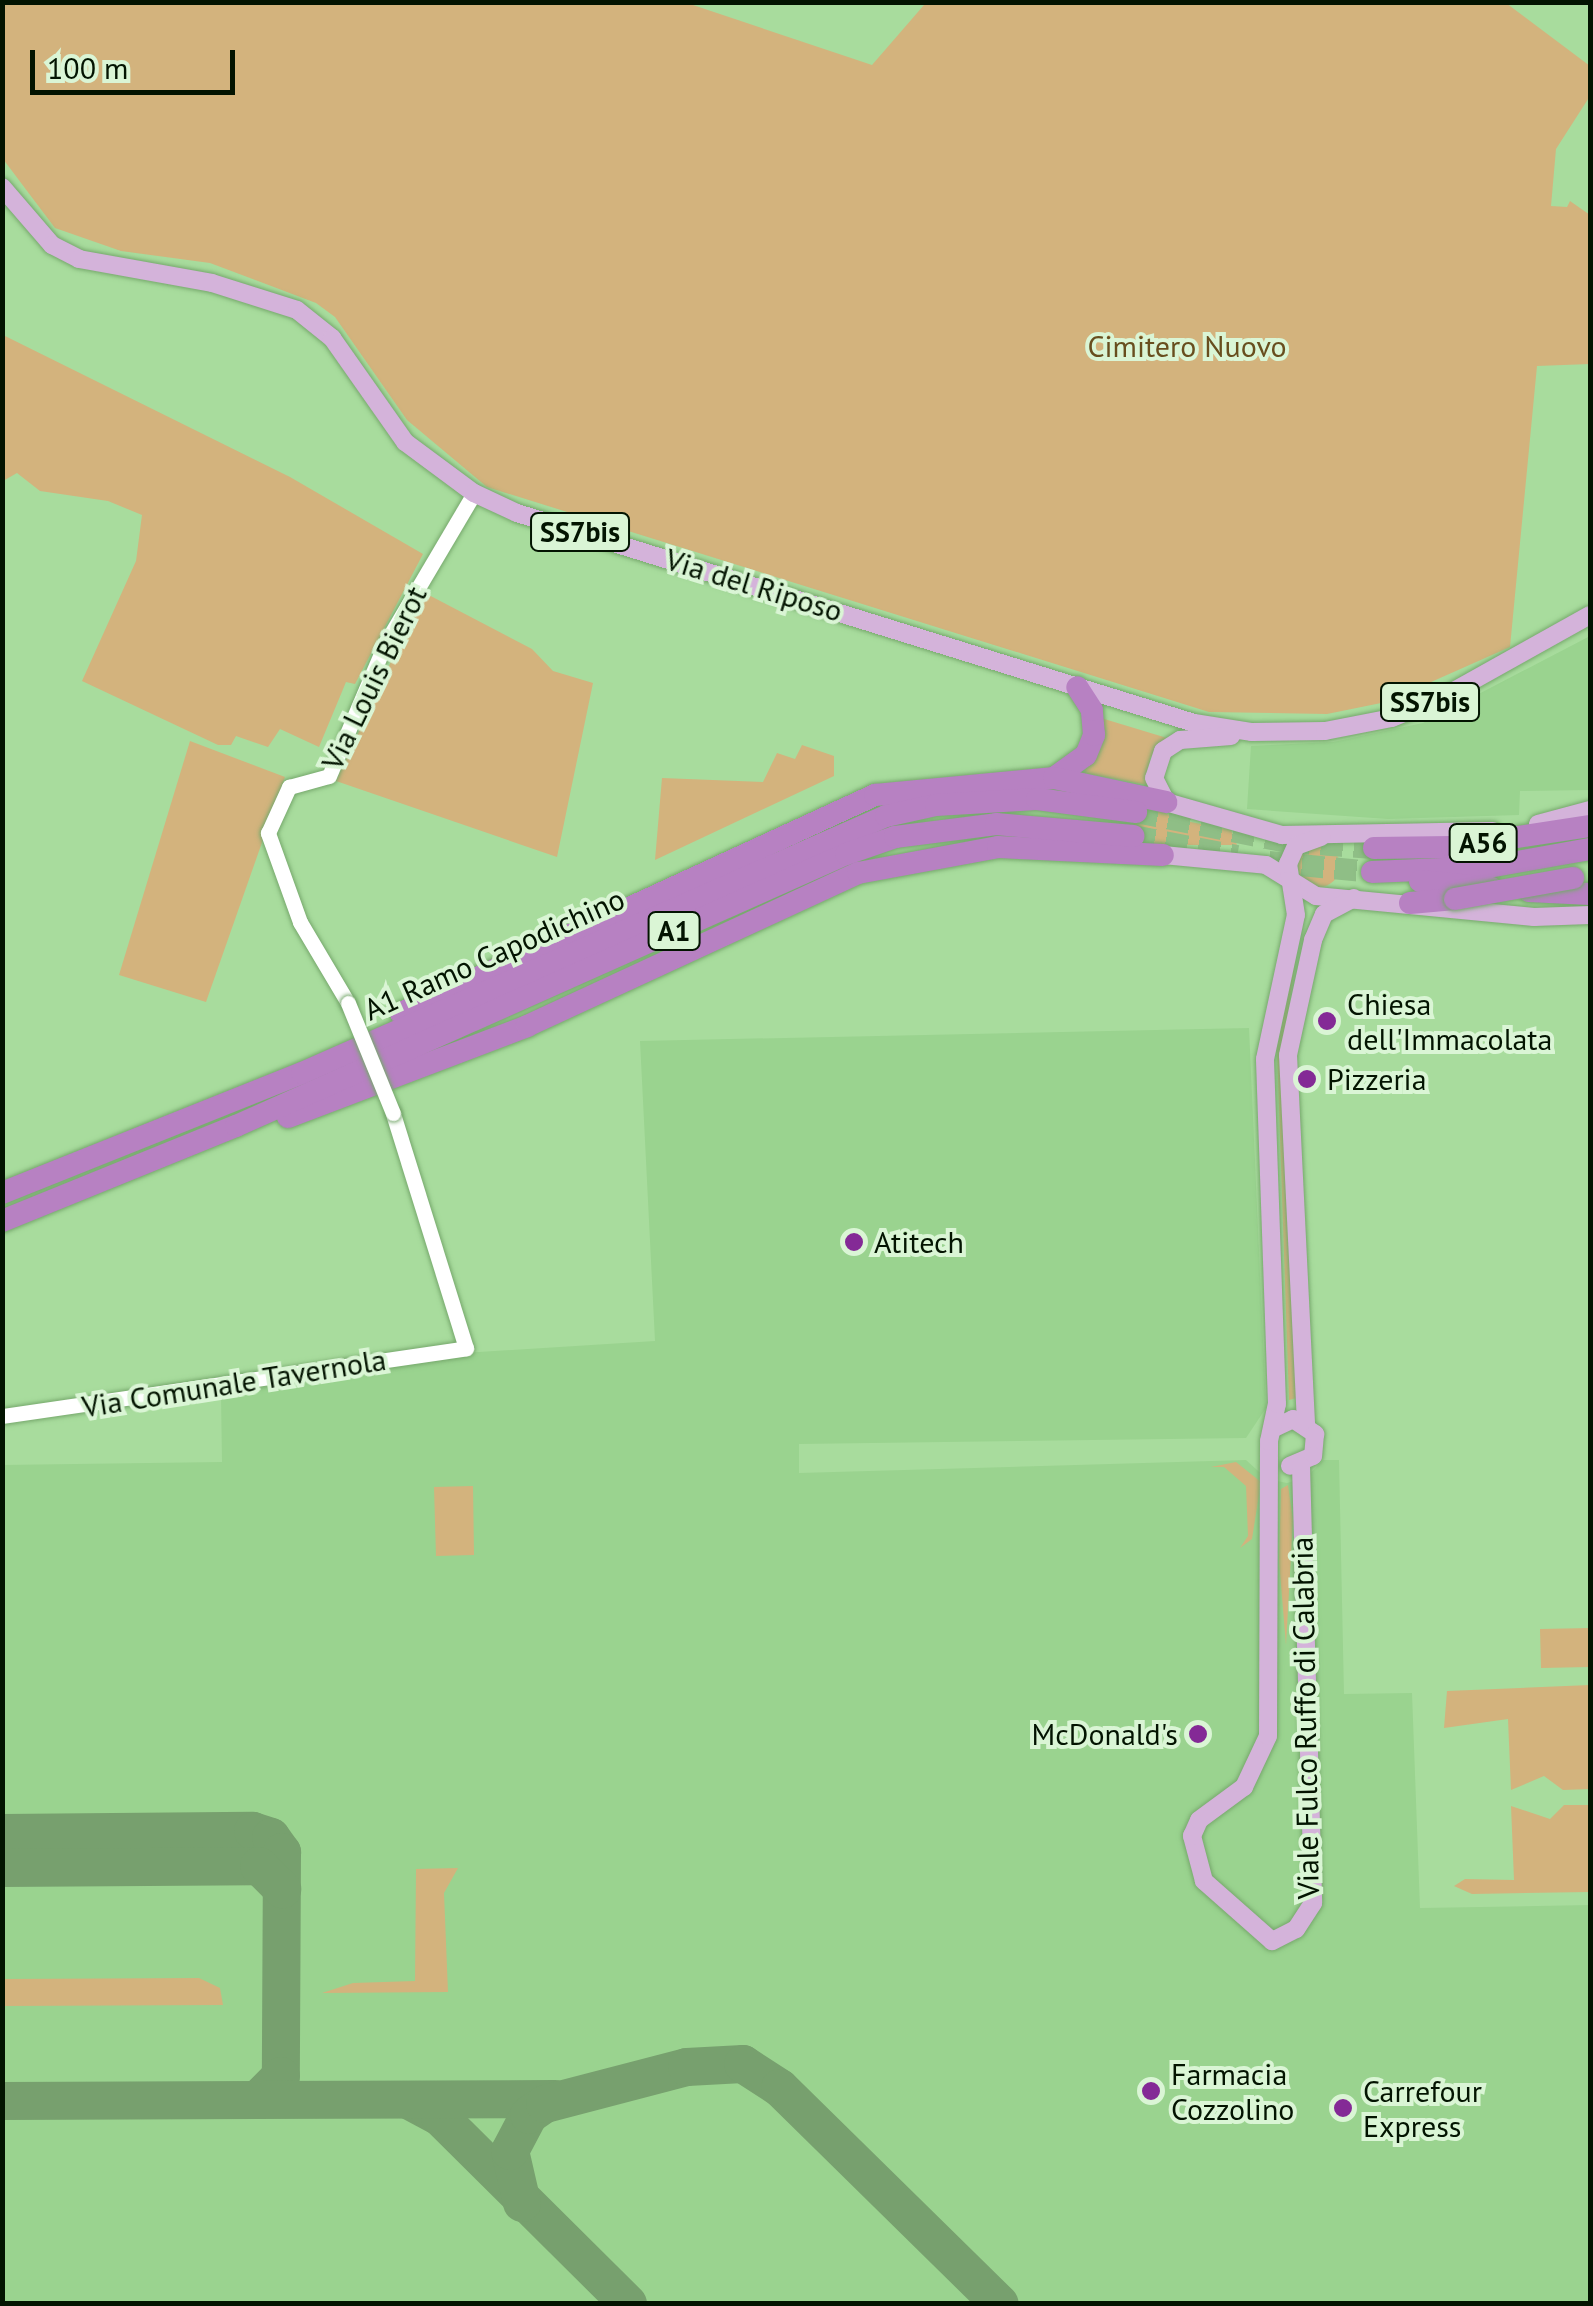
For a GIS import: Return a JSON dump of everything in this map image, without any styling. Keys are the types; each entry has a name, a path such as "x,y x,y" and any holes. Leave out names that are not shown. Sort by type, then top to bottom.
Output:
{"highway":[{"path":"1054,778 1086,755 1094,734 1092,710 1076,686"},
{"path":"302,1073 444,991 830,812 931,785 1054,778 1166,802"},
{"name":"A1 Ramo Capodichino","path":"2,1194 302,1073 886,816 1020,800 1136,812"},
{"name":"A1 Ramo Capodichino","path":"2,1221 236,1126 895,838 996,824 1133,836"},
{"name":"A56","path":"1374,848 1452,847 1590,826"},
{"path":"236,1126 288,1117 431,1064 834,883 902,860 998,847 1163,854"},
{"name":"A56","path":"1590,849 1489,867 1377,872 1459,886 1590,894"},
{"path":"1410,903 1455,900 1582,876"}],"main road":[{"name":"Via del Riposo","path":"2,187 52,245 79,259 212,283 296,310 332,338 405,442 474,493 517,513 1194,722 1252,732 1325,731 1392,718 1590,615"},
{"path":"1252,732 1172,744 1154,778 1166,802 1228,821 1321,837 1498,830 1590,810"},
{"path":"1224,858 1245,845 1244,831 1228,821"},
{"path":"1321,837 1296,846 1288,864 1296,915 1265,1074 1273,1456 1286,1466 1301,1466 1316,1449 1306,1423 1288,1056 1313,940 1324,914 1354,898"},
{"path":"1163,854 1266,865 1307,894 1534,917 1590,916"},
{"path":"1274,1428 1293,1419 1306,1423"},
{"name":"Viale Fulco Ruffo di Calabria","path":"1273,1456 1268,1736 1244,1788 1199,1820 1192,1836 1204,1881 1272,1942 1296,1929 1313,1903 1301,1466"}],"street":[{"name":"Via Louis Bierot","path":"466,1348 393,1113 348,1003 300,922 268,833 289,787 329,776 386,642 474,493"},
{"name":"Via Comunale Tavernola","path":"2,1416 466,1348"}],"shaded area":[{"path":"1590,636 1590,790 1520,791 1519,815 1388,819 1247,809 1251,746 1333,742 1423,723"},
{"path":"1249,1028 1266,1408 1246,1438 799,1444 799,1473 1246,1460 1267,1479 1287,1483 1306,1478 1323,1460 1339,1460 1344,1694 1412,1693 1420,1908 1590,1905 1590,2303 3,2303 2,1465 222,1462 221,1395 448,1354 655,1341 640,1041"}],"green space":[{"name":"Cimitero Nuovo","path":"2,3 687,3 872,65 924,5 940,3 1506,3 1590,66 1590,96 1556,149 1551,206 1567,207 1570,201 1590,215 1590,364 1537,366 1510,647 1386,702 1327,714 1209,712 487,487 407,420 335,317 316,303 210,263 121,251 55,228 3,159"},
{"path":"3,335 290,477 423,554 355,684 346,682 319,747 280,729 268,747 236,736 231,745 218,745 82,681 136,561 142,515 108,501 40,491 17,473 3,481"},
{"path":"423,592 532,649 553,671 593,683 557,857 336,781"},
{"path":"1101,718 1167,738 1150,758 1147,785 1084,773"},
{"path":"190,741 285,777 206,1002 119,975"},
{"path":"802,745 834,756 834,776 655,860 662,778 763,782 777,753 795,759"},
{"path":"1154,806 1176,819 1231,830 1237,845 1128,845 1138,810"},
{"path":"1319,845 1334,851 1340,866 1334,881 1319,887 1304,881 1298,866 1304,851"},
{"path":"1296,959 1280,1063 1297,1398 1289,1400 1277,1049"},
{"path":"1236,1462 1261,1482 1252,1539 1240,1548 1248,1536 1246,1486 1224,1467 1211,1467"},
{"path":"1288,1485 1293,1520 1286,1645 1279,1561 1281,1489"},
{"path":"473,1486 474,1555 436,1556 434,1487"},
{"path":"1590,1628 1590,1667 1541,1668 1540,1629"},
{"path":"1590,1685 1590,1789 1563,1790 1544,1776 1511,1790 1508,1719 1444,1728 1447,1691"},
{"path":"1564,1805 1590,1805 1590,1892 1472,1894 1454,1886 1465,1879 1514,1880 1511,1806 1550,1819"},
{"path":"458,1868 444,1893 448,1992 322,1993 353,1983 415,1981 416,1869"},
{"path":"199,1978 220,1988 223,2005 3,2006 3,1979"}],"taxiway":[{"path":"2,1833 253,1831 271,1837 282,1852 281,2076 258,2099"},
{"path":"2,1868 259,1866 282,1889"},
{"path":"522,2203 510,2151 529,2115 545,2104 687,2067 743,2064 780,2088 1000,2304"},
{"path":"2,2101 555,2099"},
{"path":"408,2100 440,2117 628,2304"}],"tunnel":[{"path":"1136,812 1288,842 1374,848"},
{"path":"1133,836 1237,856"},
{"path":"1269,862 1372,872"}],"place":[{"name":"Chiesa dell'Immacolata","path":"1327,1021"},
{"name":"Pizzeria","path":"1307,1079"},
{"name":"Atitech","path":"854,1242"},
{"name":"McDonald's","path":"1198,1734"},
{"name":"Farmacia Cozzolino","path":"1151,2091"},
{"name":"Carrefour Express","path":"1343,2108"}]}
